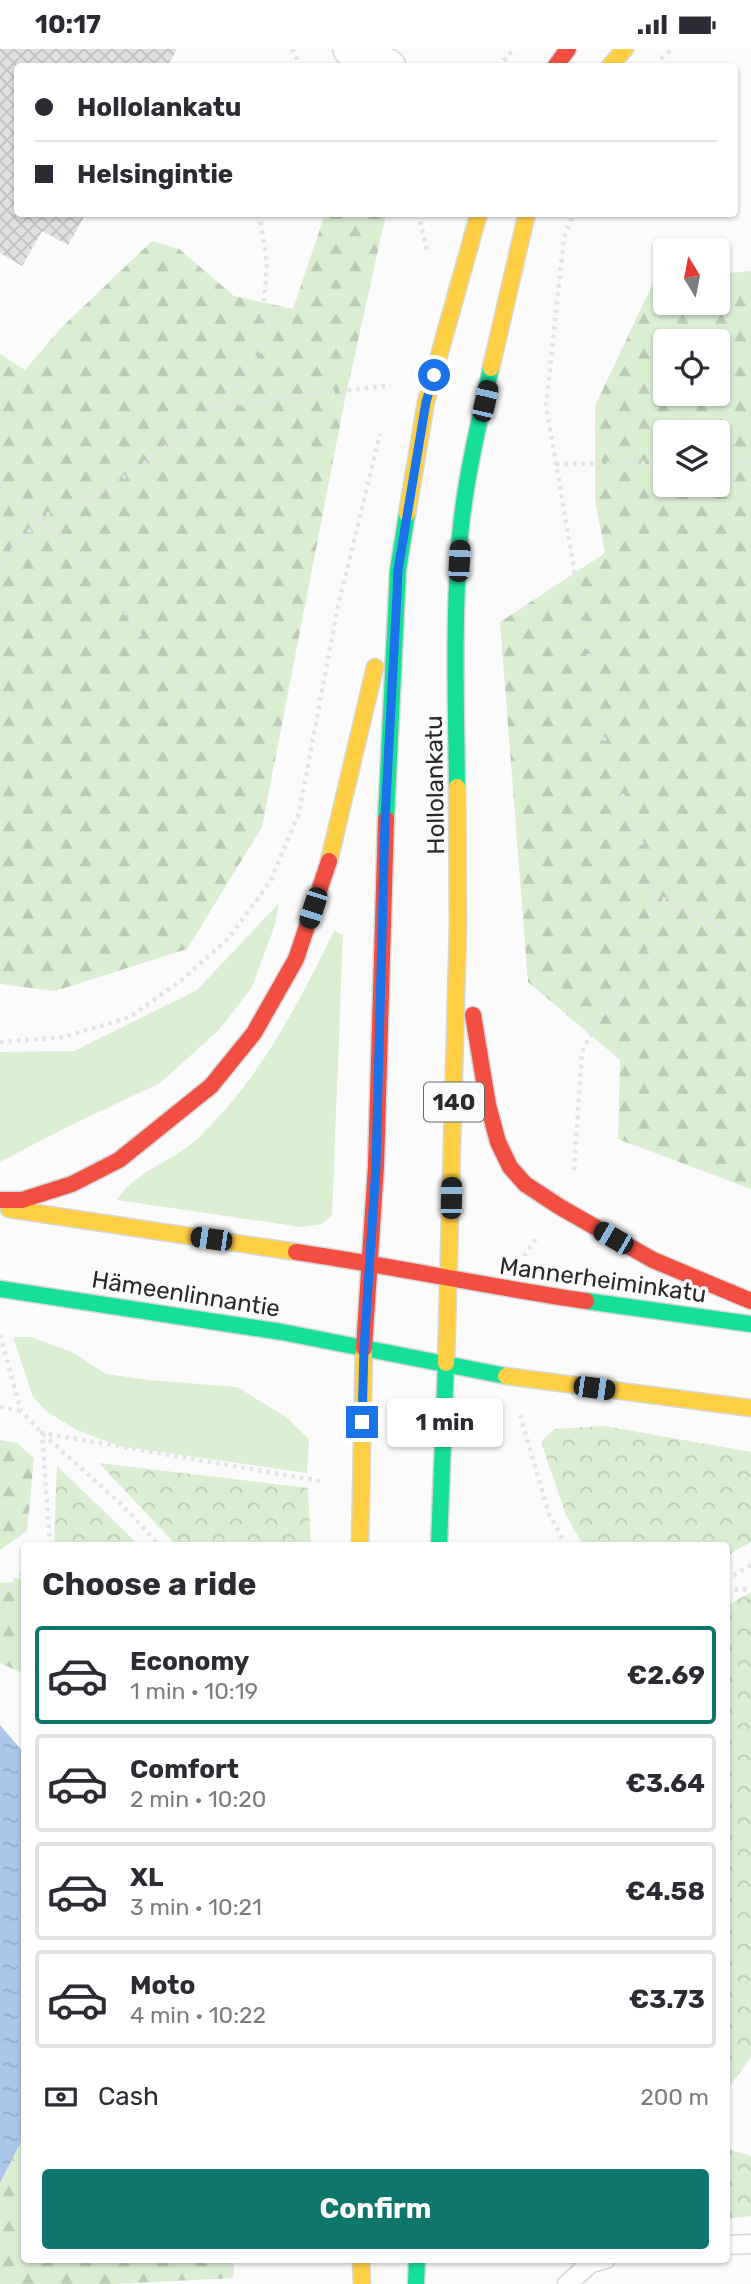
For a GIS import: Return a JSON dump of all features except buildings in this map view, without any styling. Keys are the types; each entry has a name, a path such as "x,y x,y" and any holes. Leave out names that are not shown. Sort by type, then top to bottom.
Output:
{"main road":[{"path":"613,63 625,49"},
{"name":"Hollolankatu","path":"360,1542 364,1348 376,1166 388,744 398,570 426,402 478,217"},
{"name":"Hollolankatu","path":"446,1363 458,924 456,641 460,535 478,427 525,217"},
{"path":"0,1200 22,1200 72,1184 119,1160 211,1086 254,1033 296,959 330,856 398,570"},
{"path":"458,924 488,1105 498,1142 510,1167 525,1184 560,1207 653,1260 751,1301"},
{"path":"0,1208 370,1263 449,1280"},
{"name":"Mannerheiminkatu","path":"449,1280 751,1324"},
{"name":"Hämeenlinnantie","path":"0,1289 282,1332 364,1348"},
{"path":"364,1348 513,1377 751,1408"},
{"name":"140","path":"439,1542 446,1363"},
{"path":"361,2263 362,2284"},
{"path":"416,2284 417,2263"}],"street":[{"path":"334,49 347,63"},
{"path":"351,49 380,63"}],"lane":[{"path":"730,2245 751,2245"},
{"path":"567,2284 591,2263"}],"path":[{"path":"502,63 514,49"},
{"path":"0,564 42,517 94,496 181,436 224,398 260,351 267,263 260,217"},
{"path":"419,217 428,247 424,260"},
{"path":"573,217 564,237 546,406 602,731 620,790 650,863 654,895 649,952 597,1022 582,1052 574,1176"},
{"path":"389,397 394,375"},
{"path":"213,407 392,384"},
{"path":"0,1042 64,1037 130,1017 183,979 229,938 271,880 299,813 338,606 382,423"},
{"path":"556,464 653,463"},
{"path":"730,463 751,463"},
{"path":"0,485 42,517"},
{"path":"37,523 57,532 113,592 159,667 195,697"},
{"path":"654,895 716,925 751,950"},
{"path":"0,1335 21,1411 41,1433 121,1504 156,1542"},
{"path":"0,1407 21,1411"},
{"path":"522,1425 549,1514 564,1542"},
{"path":"41,1433 320,1481"},
{"path":"41,1433 50,1542"},
{"path":"730,1578 751,1565"},
{"path":"0,1590 21,1575"},
{"path":"730,1590 751,1589"}],"green space":[{"path":"324,217 385,217 344,404 262,827 187,949 55,991 0,984 0,354 25,370 61,328 152,241 179,249 234,296 293,309"},
{"path":"751,271 751,1189 618,1139 620,1060 528,982 500,622 605,553 595,499 595,406 653,283 653,315 730,315 730,273"},
{"path":"279,903 275,925 252,987 219,1030 160,1083 0,1162 0,1052 74,1051 197,990"},
{"path":"334,931 343,935 332,1215 322,1224 301,1227 117,1200 134,1181 197,1139 239,1093 258,1068 291,1014"},
{"path":"13,1337 31,1337 72,1352 106,1374 237,1387 286,1417 309,1439 307,1473 119,1446 77,1430 46,1411 33,1397"},
{"path":"605,1426 751,1452 751,1542 730,1554 730,1542 581,1542 566,1515 541,1442 554,1429"},
{"path":"0,1440 17,1443 34,1458 27,1531 0,1550"},
{"path":"99,1463 308,1488 311,1542 173,1542"},
{"path":"57,1466 136,1542 54,1542"},
{"path":"21,1578 21,1673 0,1663 0,1583"},
{"path":"751,1592 751,2057 730,2086 730,1604"},
{"path":"21,2142 21,2263 234,2263 233,2278 113,2284 0,2284 0,2183"},
{"path":"730,2149 751,2156 751,2216 730,2219"}],"water":[{"path":"0,1725 21,1750 21,2142 0,2183"}],"traffic: fast":[{"path":"457,787 456,630 460,536 469,473 491,368"},
{"path":"386,819 398,570 407,514"},
{"path":"0,1289 282,1332 506,1376"},
{"path":"586,1301 751,1324"},
{"path":"439,1542 446,1363"},
{"path":"416,2284 417,2263"}],"traffic: slow":[{"path":"613,63 625,49"},
{"path":"407,514 426,402 478,217"},
{"path":"491,368 526,217"},
{"path":"329,861 375,667"},
{"path":"446,1363 458,924 457,787"},
{"path":"9,1209 296,1252"},
{"path":"360,1542 364,1348"},
{"path":"506,1376 751,1408"},
{"path":"361,2263 362,2284"}],"traffic: jam":[{"path":"558,63 568,49"},
{"path":"364,1348 376,1166 386,819"},
{"path":"0,1200 22,1200 72,1184 119,1160 211,1086 254,1033 296,959 329,861"},
{"path":"473,1015 488,1105 498,1142 510,1167 525,1184 653,1260 751,1301"},
{"path":"296,1252 586,1301"}],"route":[{"path":"362,1422 376,1166 388,744 398,570 426,402 434,375"}]}
